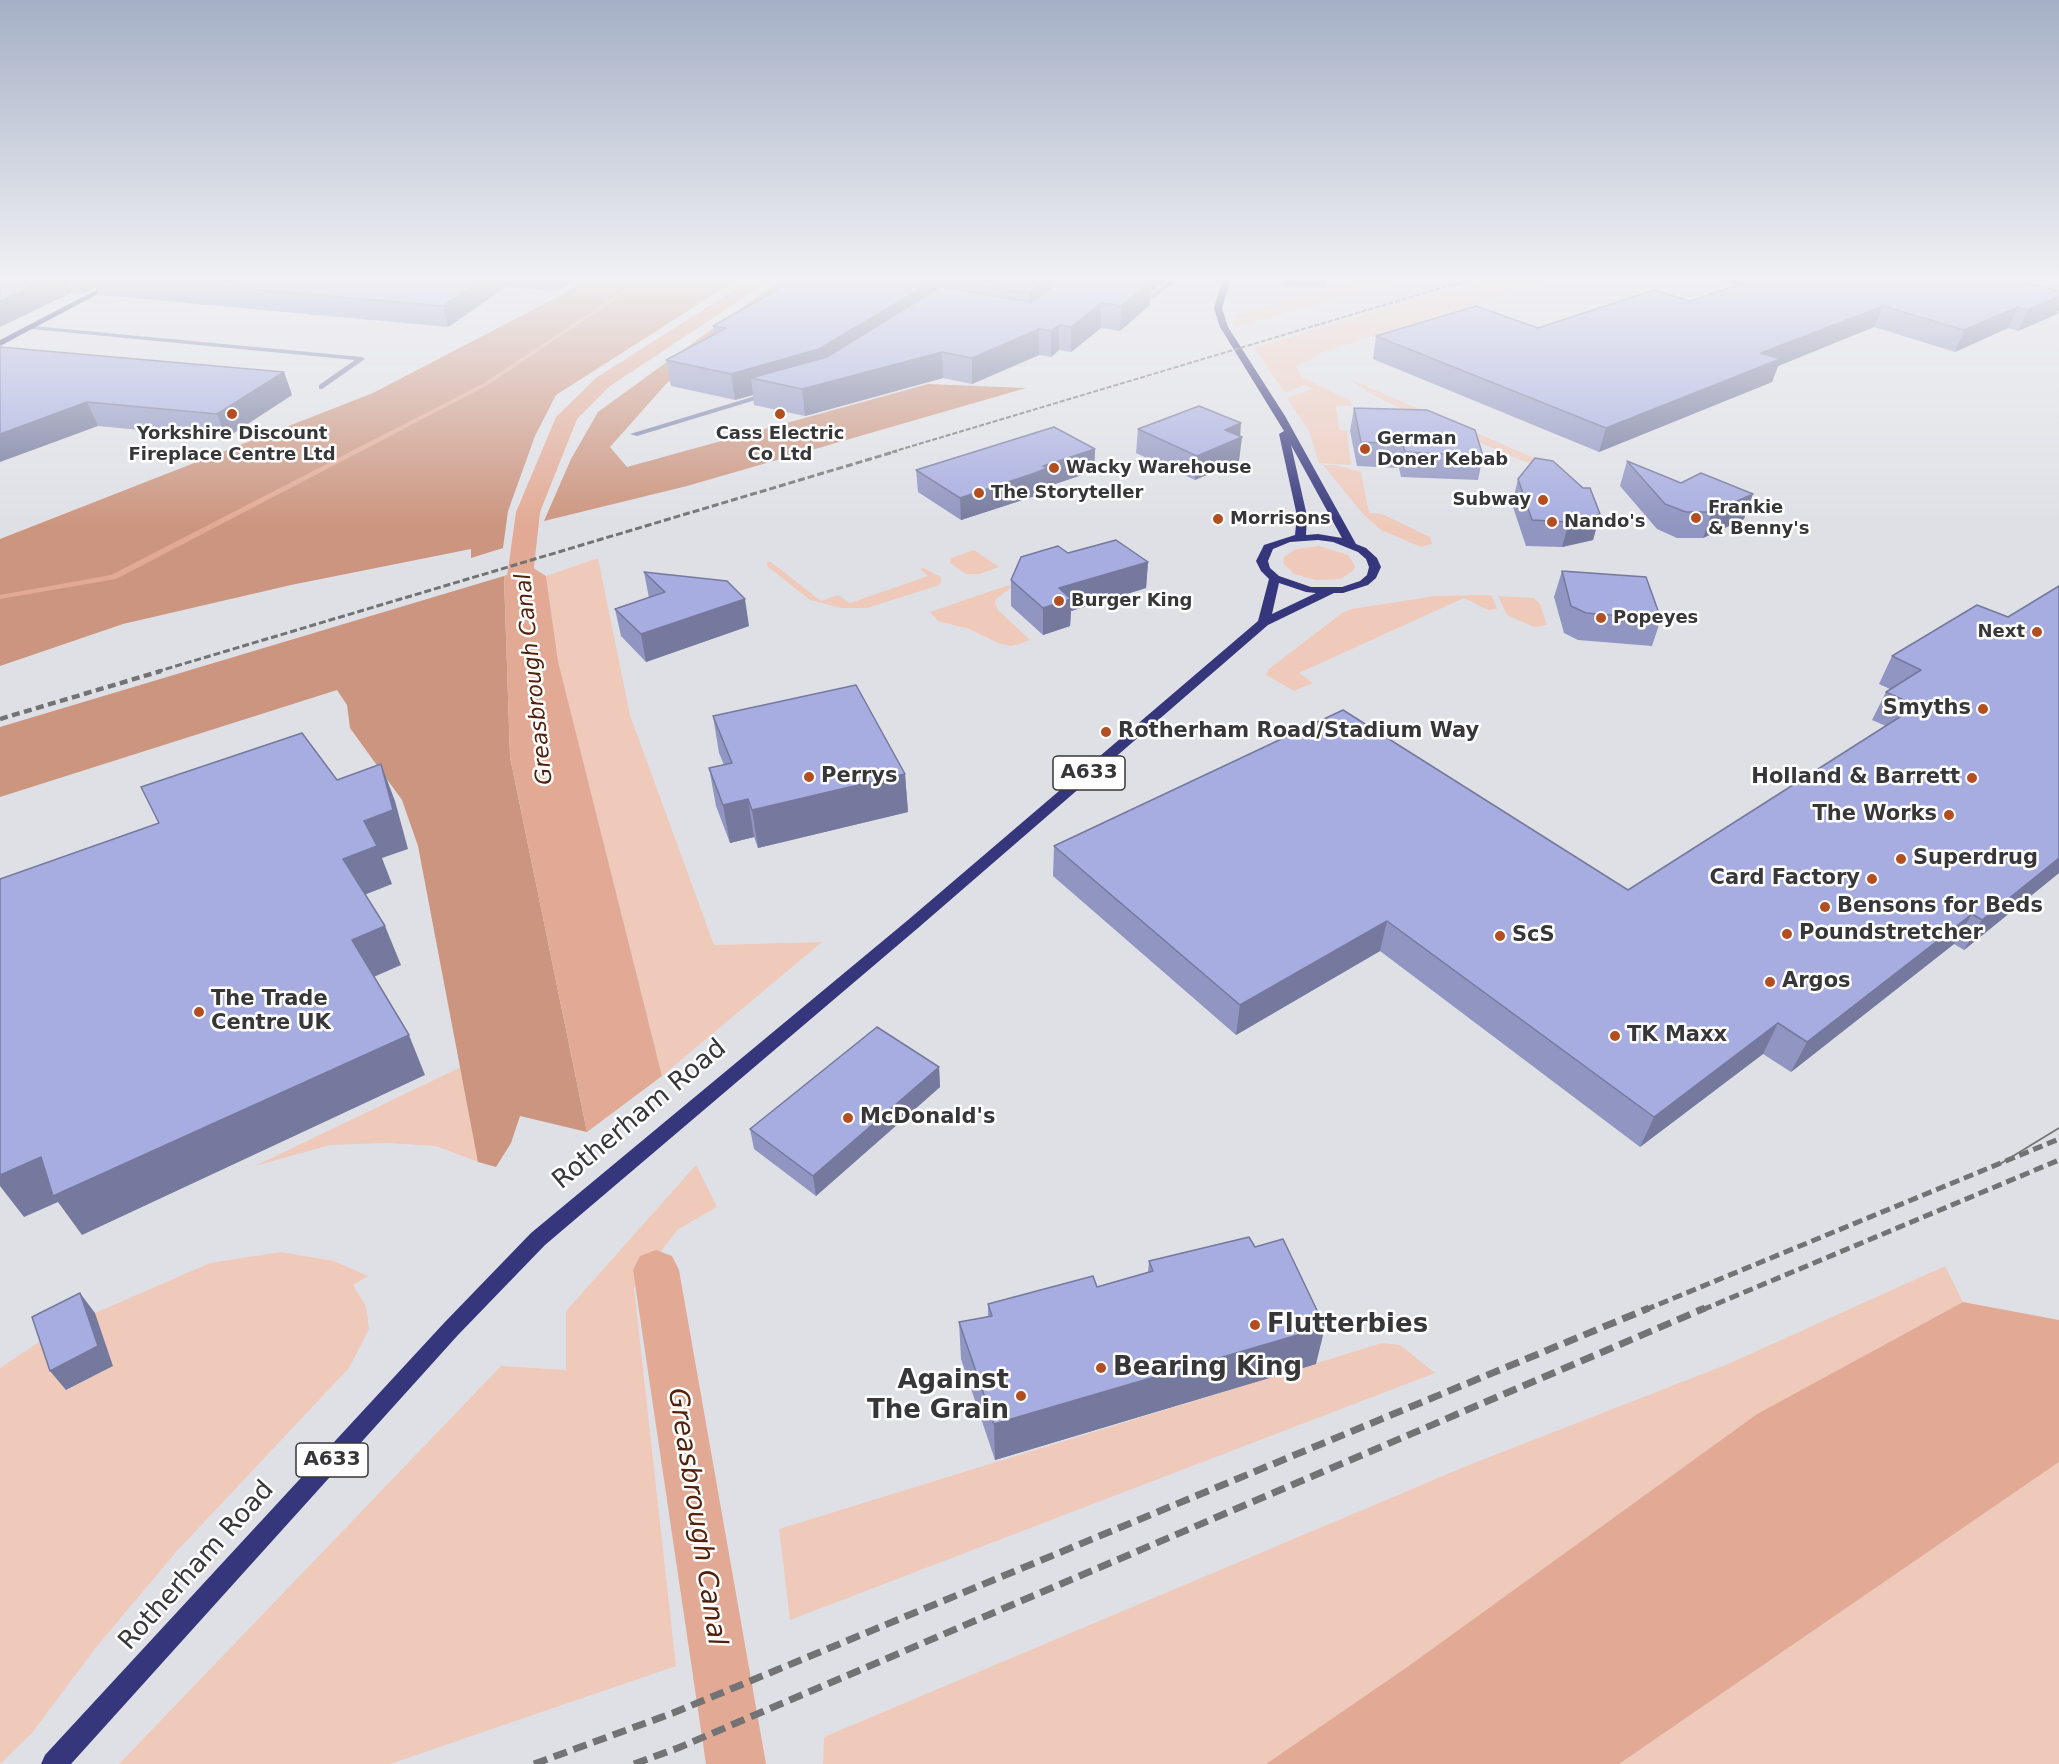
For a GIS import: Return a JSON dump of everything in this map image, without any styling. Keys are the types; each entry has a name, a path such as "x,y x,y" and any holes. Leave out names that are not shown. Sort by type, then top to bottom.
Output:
{"main road":[{"name":"Rotherham Road","path":"1247,361 1280,416 1351,544"},
{"name":"Rotherham Road","path":"1280,416 1302,516 1300,537"},
{"name":"Rotherham Road","path":"54,1764 452,1329 538,1239 913,924 1264,622 1330,591 1354,587 1372,576 1375,567 1371,558 1351,544 1318,537 1300,537 1278,542 1263,554 1262,561 1265,569 1275,578 1291,585 1330,591"},
{"path":"1264,622 1275,578"}],"street":[{"path":"322,387 359,361"},
{"path":"634,434 780,392"}],"shaded area":[{"path":"434,361 609,361 556,395 535,436 508,511 503,548 471,558 471,549 291,585 123,624 0,666 0,539 373,393"},
{"path":"668,361 693,361 666,384 610,447 627,467 928,384 1026,388 687,486 544,521 571,459 598,412"},
{"path":"1263,361 1307,361 1296,366 1302,377 1351,401 1352,406 1336,406 1339,430 1347,431 1351,465 1319,463 1309,431 1287,398 1313,389 1305,385 1285,393"},
{"path":"1349,379 1422,410 1413,414 1377,397"},
{"path":"1430,413 1546,463 1540,465 1523,461 1428,420"},
{"path":"1323,465 1335,465 1361,472 1369,513 1382,514 1430,537 1432,544 1421,547 1381,530 1364,515"},
{"path":"1319,546 1348,555 1355,566 1353,571 1340,579 1316,580 1294,574 1283,563 1284,557 1296,549"},
{"path":"974,550 999,567 980,574 966,574 950,563 951,558"},
{"path":"598,558 630,715 714,945 822,942 662,1076 558,661 546,576"},
{"path":"767,562 771,562 821,601 838,595 850,603 928,576 920,569 924,568 941,577 940,585 867,608 841,608 810,600 767,566"},
{"path":"504,576 510,757 587,1132 520,1116 511,1143 496,1167 478,1162 418,846 402,800 350,728 347,705 337,690 0,797 0,727"},
{"path":"1015,585 997,598 995,603 998,610 1030,640 1020,644 1011,646 1000,644 969,629 938,621 930,612 1006,586"},
{"path":"1435,596 1492,596 1497,609 1488,610 1464,598 1299,673 1313,683 1294,691 1266,675 1269,669 1342,613 1352,609"},
{"path":"1498,596 1534,598 1540,604 1547,625 1534,627 1507,615"},
{"path":"463,1066 486,1144 478,1162 436,1146 387,1143 330,1145 255,1166"},
{"path":"696,1165 717,1207 677,1230 634,1288 676,1666 390,1764 119,1764 501,1366 566,1370 566,1311"},
{"path":"281,1252 334,1261 368,1276 353,1285 366,1306 369,1329 349,1368 176,1552 94,1650 32,1733 0,1764 0,1368 48,1336 67,1390 113,1366 95,1313 210,1263"},
{"path":"1945,1266 1963,1302 1757,1414 1410,1665 1266,1764 823,1764 824,1737 1469,1465 1728,1364"},
{"path":"1382,1343 1400,1345 1435,1373 790,1620 779,1529"},
{"path":"2059,1462 2059,1764 1619,1764"}],"water":[{"path":"530,566 546,576 558,661 662,1076 587,1132 510,757 504,576"},
{"path":"1963,1302 2059,1320 2059,1462 1619,1764 1266,1764 1410,1665 1757,1414"}],"building":[{"path":"0,361 163,361 284,372 217,414 87,402 0,434"},
{"path":"672,361 776,361 731,374"},
{"path":"811,361 907,361 802,389 751,378"},
{"path":"1439,361 1774,361 1606,428"},
{"path":"1199,406 1241,423 1225,430 1242,437 1197,456 1138,429"},
{"path":"1354,408 1427,410 1475,430 1483,456 1405,452 1403,444 1361,442"},
{"path":"1054,427 1095,449 1043,466 1047,468 1035,473 960,498 916,470"},
{"path":"1535,458 1553,461 1583,488 1590,488 1600,514 1569,522 1532,520 1518,479"},
{"path":"1627,461 1681,483 1701,473 1753,494 1712,512 1686,512 1665,504"},
{"path":"1116,540 1148,562 1059,588 1071,599 1043,608 1011,580 1021,557 1058,546 1068,553"},
{"path":"1562,571 1646,577 1661,619 1586,613 1571,606"},
{"path":"644,572 727,581 745,599 641,634 615,609 665,592"},
{"path":"2059,586 2059,858 1982,920 1972,914 1807,1042 1778,1023 1654,1117 1387,921 1240,1005 1054,846 1343,710 1628,890 1917,706 1886,692 1921,670 1892,656 1977,605 2008,617"},
{"path":"856,685 905,774 752,810 748,799 723,805 709,768 732,763 713,716"},
{"name":"The Trade Centre UK","path":"302,733 337,780 381,764 393,810 364,821 377,846 343,859 385,926 352,940 409,1035 53,1196 41,1157 0,1175 0,879 159,823 141,787"},
{"name":"McDonald's","path":"877,1027 939,1067 813,1176 750,1129"},
{"path":"1249,1237 1255,1247 1283,1239 1325,1327 994,1424 959,1322 992,1316 988,1304 1093,1276 1097,1287 1153,1271 1149,1261"},
{"path":"80,1293 98,1346 50,1371 32,1317"}],"waterway":[{"path":"0,597 113,577 486,384 520,361"},
{"name":"Greasbrough Canal","path":"525,615 520,577 528,512 567,417 603,382 635,361"},
{"name":"Greasbrough Canal","path":"656,1270 736,1764"}],"tram line":[{"path":"2000,1164 2059,1128"}],"railway":[{"path":"892,452 1195,361"},
{"path":"156,672 897,451"},
{"path":"0,719 161,671"},
{"path":"1645,1310 2059,1139"},
{"path":"1702,1310 2059,1160"},
{"path":"534,1764 673,1713 1649,1308"},
{"path":"634,1764 678,1748 1705,1308"}],"place":[{"name":"Yorkshire Discount Fireplace Centre Ltd","path":"232,414"},
{"name":"Cass Electric Co Ltd","path":"780,414"},
{"name":"German Doner Kebab","path":"1365,449"},
{"name":"Wacky Warehouse","path":"1054,468"},
{"name":"The Storyteller","path":"979,493"},
{"name":"Subway","path":"1543,500"},
{"name":"Frankie & Benny's","path":"1696,518"},
{"name":"Morrisons","path":"1218,519"},
{"name":"Nando's","path":"1552,522"},
{"name":"Burger King","path":"1059,601"},
{"name":"Popeyes","path":"1601,618"},
{"name":"Next","path":"2037,632"},
{"name":"Smyths","path":"1983,709"},
{"name":"Rotherham Road/Stadium Way","path":"1106,732"},
{"name":"Perrys","path":"809,777"},
{"name":"Holland & Barrett","path":"1972,778"},
{"name":"The Works","path":"1949,815"},
{"name":"Superdrug","path":"1901,859"},
{"name":"Card Factory","path":"1872,879"},
{"name":"Bensons for Beds","path":"1825,907"},
{"name":"Poundstretcher","path":"1787,934"},
{"name":"ScS","path":"1500,936"},
{"name":"Argos","path":"1770,982"},
{"name":"The Trade Centre UK","path":"199,1012"},
{"name":"TK Maxx","path":"1615,1036"},
{"name":"McDonald's","path":"848,1118"},
{"name":"Flutterbies","path":"1255,1325"},
{"name":"Bearing King","path":"1101,1368"},
{"name":"Against The Grain","path":"1021,1396"}]}
